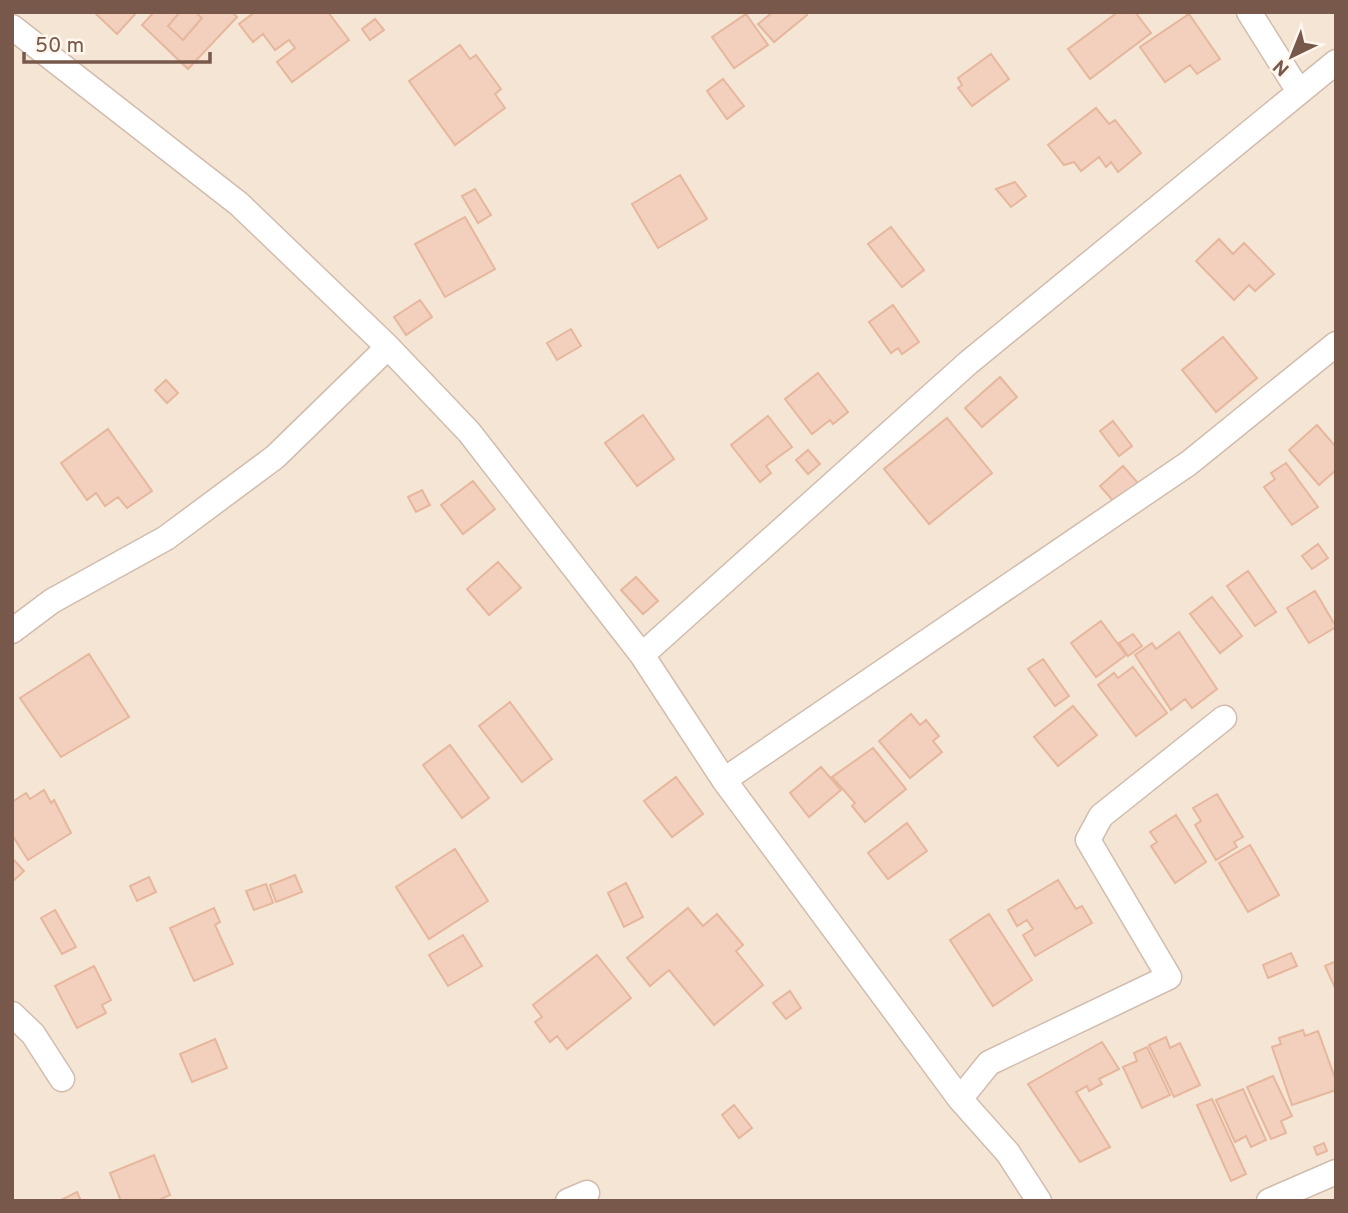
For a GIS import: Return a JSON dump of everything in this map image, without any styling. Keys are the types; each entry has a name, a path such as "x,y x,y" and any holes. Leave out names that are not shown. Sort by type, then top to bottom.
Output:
{"street":[{"path":"1248,12 1298,90"},
{"path":"12,27 239,204 388,347 469,432 642,655 724,780 960,1099 1008,1153 1039,1201"},
{"path":"642,655 968,363 1298,90 1336,62"},
{"path":"724,780 1188,463 1336,344"},
{"path":"12,631 52,601 166,538 275,457 388,347"},
{"path":"960,1099 989,1063 1169,977 1088,840 1101,816 1224,718"},
{"path":"12,1013 33,1034 62,1079"},
{"path":"1269,1201 1336,1172"}],"shaded area":[{"path":"12,12 1336,12 1336,1201 12,1201"}],"building":[{"path":"94,12 137,12 117,34"},
{"path":"154,12 180,12 168,26 183,40 202,18 195,12 232,12 237,17 188,69 142,25"},
{"path":"180,12 195,12 202,18 183,40 168,26"},
{"path":"255,12 328,12 349,40 292,82 277,62 295,48 289,40 275,50 263,34 253,42 239,24"},
{"path":"773,12 805,12 807,15 774,42 758,24"},
{"path":"1118,12 1135,12 1151,33 1090,79 1068,49"},
{"path":"746,14 768,45 734,68 712,37"},
{"path":"1189,14 1220,59 1197,74 1190,65 1165,82 1140,47"},
{"path":"375,19 384,30 370,40 362,29"},
{"path":"460,45 470,59 476,55 501,89 495,94 505,108 455,145 409,81"},
{"path":"991,54 1009,79 972,106 958,88 962,85 958,78"},
{"path":"723,79 744,106 727,119 707,91"},
{"path":"1096,108 1109,124 1115,120 1141,153 1118,172 1111,162 1106,167 1099,157 1081,171 1074,162 1064,165 1048,145"},
{"path":"680,175 707,219 658,248 632,204"},
{"path":"1015,182 1026,196 1011,207 996,189"},
{"path":"475,189 491,215 478,223 462,196"},
{"path":"465,217 495,269 445,297 415,244"},
{"path":"891,227 924,270 902,287 868,244"},
{"path":"1219,239 1233,254 1244,243 1274,274 1255,291 1249,285 1234,300 1196,261"},
{"path":"420,300 432,317 406,335 394,317"},
{"path":"893,305 919,342 902,354 898,348 891,353 869,322"},
{"path":"571,329 581,346 557,360 547,343"},
{"path":"1223,337 1257,378 1216,412 1182,370"},
{"path":"818,373 848,412 833,424 830,420 812,434 785,399"},
{"path":"1000,377 1017,397 982,427 965,408"},
{"path":"166,380 178,393 167,403 155,390"},
{"path":"643,415 674,459 637,486 605,443"},
{"path":"768,416 792,447 766,466 771,473 760,482 731,445"},
{"path":"947,418 992,473 929,524 884,469"},
{"path":"1113,421 1132,446 1119,456 1100,431"},
{"path":"1317,425 1336,447 1336,470 1319,485 1289,450"},
{"path":"108,429 152,491 127,508 118,497 105,506 96,493 87,500 61,463"},
{"path":"808,450 820,464 808,474 796,460"},
{"path":"1286,463 1318,507 1292,525 1264,487 1275,479 1271,473"},
{"path":"1123,466 1138,483 1114,502 1100,486"},
{"path":"473,481 495,509 463,534 441,505"},
{"path":"422,490 430,505 416,512 408,497"},
{"path":"1318,544 1328,558 1312,569 1302,556"},
{"path":"498,562 521,588 489,615 467,589"},
{"path":"1248,571 1276,612 1255,626 1227,586"},
{"path":"636,577 658,601 643,614 621,590"},
{"path":"1315,591 1336,627 1309,643 1287,608"},
{"path":"1212,597 1242,636 1220,653 1190,614"},
{"path":"1101,621 1126,655 1096,677 1071,643"},
{"path":"1179,632 1217,689 1192,708 1185,699 1171,710 1135,655 1152,643 1156,649"},
{"path":"1133,634 1142,646 1128,656 1119,643"},
{"path":"89,654 129,717 61,757 20,698"},
{"path":"1043,659 1069,696 1055,706 1028,669"},
{"path":"1133,667 1167,713 1136,736 1098,685 1114,673 1118,678"},
{"path":"510,702 552,759 522,782 479,726"},
{"path":"1073,706 1097,735 1058,766 1034,737"},
{"path":"911,714 920,725 926,720 939,736 933,741 942,752 910,778 879,741"},
{"path":"450,745 489,798 462,818 423,765"},
{"path":"873,748 906,789 865,822 852,806 855,803 832,777"},
{"path":"821,767 841,790 809,817 790,793"},
{"path":"676,777 703,814 672,837 644,801"},
{"path":"44,790 51,803 54,800 71,833 28,860 12,835 12,802 26,793 30,799"},
{"path":"1217,794 1243,837 1234,842 1237,847 1216,860 1195,825 1201,821 1193,808"},
{"path":"1176,815 1206,862 1175,883 1151,846 1157,842 1150,832"},
{"path":"907,823 927,851 888,879 868,853"},
{"path":"1250,845 1279,895 1248,912 1219,863"},
{"path":"455,849 488,901 429,939 396,887"},
{"path":"12,858 24,871 12,882"},
{"path":"295,875 302,892 276,902 270,885"},
{"path":"149,877 156,892 137,901 130,886"},
{"path":"1058,880 1076,909 1082,906 1092,923 1035,956 1023,935 1033,929 1027,920 1017,926 1008,910"},
{"path":"626,883 643,917 624,927 608,893"},
{"path":"266,884 273,903 254,910 246,891"},
{"path":"214,908 220,922 215,925 233,964 194,981 170,928"},
{"path":"688,908 703,926 717,914 743,945 736,951 763,985 714,1025 669,970 650,986 627,958"},
{"path":"55,910 76,947 62,954 41,918"},
{"path":"989,914 1032,980 993,1006 950,940"},
{"path":"463,935 482,966 448,986 429,955"},
{"path":"1291,953 1297,966 1268,978 1263,965"},
{"path":"597,955 631,998 567,1049 557,1036 550,1042 535,1022 542,1017 533,1005"},
{"path":"1336,961 1336,990 1325,966"},
{"path":"94,966 111,1000 102,1005 106,1013 77,1028 55,986"},
{"path":"790,991 801,1008 786,1019 773,1003"},
{"path":"1303,1030 1305,1036 1318,1031 1336,1081 1336,1090 1292,1105 1272,1047 1281,1044 1279,1038"},
{"path":"1166,1037 1170,1048 1180,1043 1200,1085 1174,1097 1149,1045"},
{"path":"215,1039 227,1068 192,1082 180,1054"},
{"path":"1102,1042 1119,1069 1099,1079 1102,1084 1089,1091 1087,1086 1076,1092 1110,1147 1080,1162 1028,1084"},
{"path":"1147,1047 1170,1095 1142,1108 1123,1067 1137,1061 1134,1053"},
{"path":"1273,1076 1292,1116 1281,1121 1286,1133 1271,1139 1247,1087"},
{"path":"1243,1089 1266,1140 1251,1147 1246,1136 1235,1142 1216,1100"},
{"path":"1212,1099 1246,1174 1231,1181 1197,1105"},
{"path":"734,1105 752,1128 739,1138 722,1115"},
{"path":"1324,1143 1327,1151 1317,1155 1314,1147"},
{"path":"154,1155 170,1195 157,1201 121,1201 110,1173"},
{"path":"77,1192 81,1201 59,1201"}]}
